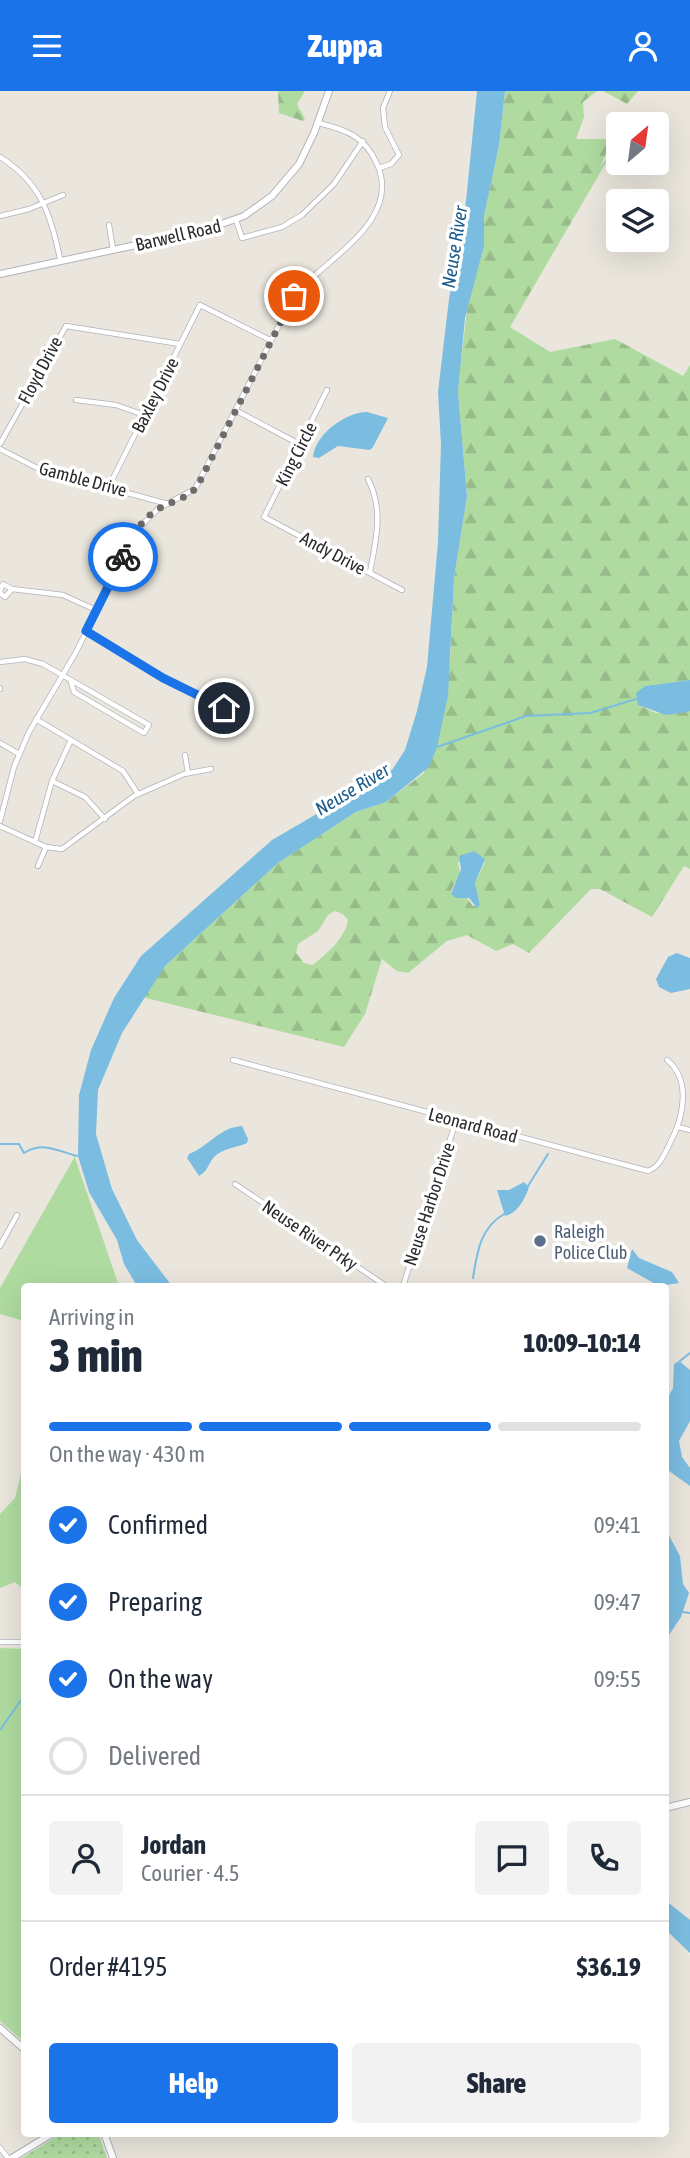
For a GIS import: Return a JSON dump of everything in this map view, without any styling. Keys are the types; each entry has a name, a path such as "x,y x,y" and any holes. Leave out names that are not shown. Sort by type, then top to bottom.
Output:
{"street":[{"name":"Barwell Road","path":"0,274 60,259 202,231 236,220 264,202 286,181 306,153 329,91"},
{"path":"379,168 391,164 399,155 385,127 383,108 390,91"},
{"path":"211,769 188,773 138,794 66,847 46,847 0,824 19,754 86,631 139,525 195,489 270,340 300,289 347,249 375,211 383,189 379,168 363,141 348,131 318,123"},
{"path":"236,220 242,238 292,222 329,189 363,141"},
{"path":"0,157 29,179 45,202 60,259"},
{"path":"0,216 29,209 63,195"},
{"path":"109,225 113,249"},
{"name":"Baxley Drive","path":"109,486 201,306 270,340"},
{"name":"Floyd Drive","path":"0,446 66,325 180,344"},
{"name":"King Circle","path":"264,517 327,390"},
{"path":"76,400 116,405 144,415"},
{"path":"235,411 301,445"},
{"name":"Gamble Drive","path":"0,446 39,469 168,504"},
{"path":"368,479 375,492 379,521 370,572"},
{"name":"Andy Drive","path":"264,517 402,590"},
{"path":"12,589 5,597 0,592 3,584 12,589 63,595 96,610"},
{"path":"86,631 163,678 224,708"},
{"path":"0,662 15,659 34,661 149,725 144,733 74,692 71,682"},
{"path":"36,719 127,773 138,794"},
{"path":"35,842 52,782 71,740"},
{"path":"0,743 19,754"},
{"path":"185,755 188,773"},
{"path":"52,782 85,797 105,819"},
{"path":"38,866 46,847"},
{"path":"667,1060 677,1065 689,1085 688,1107 678,1127 690,1130"},
{"name":"Leonard Road","path":"233,1061 648,1171 659,1164 678,1127"},
{"name":"Neuse Harbor Drive","path":"404,1283 456,1121"},
{"name":"Neuse River Prky","path":"235,1184 382,1283"},
{"path":"0,1246 17,1215"},
{"path":"0,1642 21,1642"},
{"path":"669,1807 690,1802"},
{"path":"0,2028 21,2046"},
{"path":"0,2148 10,2158 45,2137"},
{"path":"105,2137 113,2158"}],"green space":[{"path":"278,91 305,91 297,104 305,119 303,121 279,113"},
{"path":"505,91 597,91 583,102 584,117 576,139 606,139 606,154 600,167 606,159 606,163 510,327 550,352 615,339 683,376 690,365 690,680 645,686 638,705 656,713 690,711 690,869 684,866 652,917 600,889 591,889 529,953 513,944 496,951 467,935 447,941 408,973 397,971 382,959 365,1014 344,1047 142,997 165,966 278,863 356,812 386,802 424,773 450,664 454,578 467,496 458,392 468,301 484,246 484,216 499,146","holes":["458,862 485,862 475,883 480,905 473,906 466,897 456,898 451,891 460,873","335,911 348,920 335,945 313,965 304,963 296,953 298,944 318,931 328,915"]},
{"path":"603,91 638,91 627,104"},
{"path":"73,1152 118,1283 21,1283 21,1320 0,1314 0,1288 74,1158"},
{"path":"21,1474 21,1587 15,1582 0,1588 0,1514 15,1498"},
{"path":"0,1648 21,1649 21,2039 0,2021"},
{"path":"56,2137 99,2137 107,2158 22,2158"}],"water":[{"path":"477,91 505,91 499,146 484,216 484,246 465,318 458,392 467,496 454,578 448,696 437,747 429,767 386,802 356,812 278,863 165,966 122,1033 98,1090 96,1134 112,1189 137,1240 170,1283 135,1283 124,1264 117,1240 89,1192 78,1156 79,1095 91,1050 114,998 141,956 272,840 392,770 405,750 427,667 438,542 441,444 438,392 449,299 464,221"},
{"path":"367,412 388,418 370,450 338,446 319,458 313,457 319,441 332,426 350,416"},
{"path":"690,680 690,711 666,715 638,705 636,693 645,686"},
{"path":"474,851 485,859 475,883 480,905 477,908 469,898 456,898 451,894 461,869 459,856"},
{"path":"677,953 690,958 690,989 671,993 659,987 656,979 668,957"},
{"path":"242,1126 247,1143 218,1154 199,1176 187,1158 189,1154 221,1133"},
{"path":"524,1182 529,1187 523,1201 517,1209 505,1216 497,1190 509,1190"},
{"path":"632,1249 639,1258 672,1272 679,1283 654,1283 627,1268"},
{"path":"679,1361 690,1370 690,1421 679,1441 682,1457 690,1468 690,1486 669,1471 669,1396 673,1388 674,1364"},
{"path":"669,1535 680,1556 683,1584 689,1593 681,1617 669,1635"},
{"path":"669,1903 690,1920 690,1953 669,1933"}],"waterway":[{"path":"437,747 526,716 590,713 636,699"},
{"path":"0,1144 19,1144 24,1153 44,1147 77,1156"},
{"path":"528,1186 548,1154"},
{"path":"473,1278 481,1242 490,1226 504,1214"},
{"path":"680,1361 690,1353"},
{"path":"683,1612 690,1613"},
{"path":"0,1730 21,1700"}],"way so far":[{"path":"123,557 142,522 159,508 189,495 198,485 294,296"}],"place":[{"name":"Raleigh Police Club","path":"540,1241"}],"route":[{"path":"123,557 86,631 175,685 224,708"}],"water label":[{"name":"Neuse River","path":"454,247"},
{"name":"Neuse River","path":"352,789"}]}
